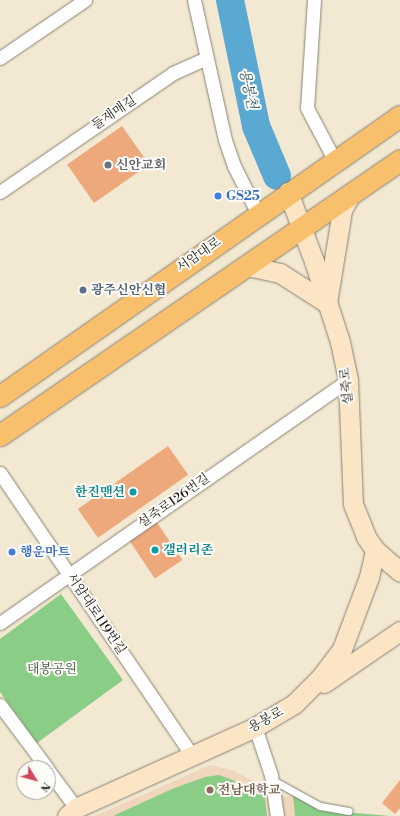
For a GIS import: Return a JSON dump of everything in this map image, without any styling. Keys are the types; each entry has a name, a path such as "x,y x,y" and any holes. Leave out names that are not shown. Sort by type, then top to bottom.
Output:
{"main road":[{"name":"서암대로","path":"0,396 288,192 400,116"},
{"path":"0,435 302,229 400,160"},
{"name":"설죽로","path":"288,192 340,342 348,380 354,504 366,537 375,550 400,572"},
{"path":"247,266 280,273 327,303 344,199"},
{"name":"용봉로","path":"72,812 256,727 294,704 321,677 342,649 369,577 375,550"},
{"path":"294,704 400,631"}],"street":[{"path":"0,58 85,0"},
{"path":"194,0 205,59 224,140 234,166 261,211"},
{"path":"314,0 307,108 328,165"},
{"name":"들재매길","path":"0,192 173,73 205,59"},
{"name":"설죽로126번길","path":"0,623 348,380"},
{"name":"서암대로119번길","path":"0,473 192,756"},
{"name":"용봉로","path":"0,705 40,760"},
{"path":"256,727 271,779 277,816"},
{"name":"용봉로","path":"56,784 72,812"}],"lane":[{"path":"271,779 320,806 349,811"}],"shaded area":[{"name":"전남대학교","path":"210,765 232,770 285,797 293,795 320,810 390,816 95,816"}],"green space":[{"name":"태봉공원","path":"61,594 123,680 37,743 0,692 0,639"},
{"path":"219,775 235,781 234,790 249,794 264,792 267,816 113,816 172,789 205,777"},
{"path":"293,795 320,810 390,816 295,816"}],"building":[{"name":"신안교회","path":"122,126 149,165 94,203 67,164"},
{"name":"한진맨션","path":"168,446 188,475 98,538 78,509"},
{"name":"갤러리존","path":"156,521 182,560 155,578 129,539"},
{"path":"400,780 400,808 395,814 382,803"}],"waterway":[{"name":"용봉천","path":"230,0 256,126 277,176"}],"place":[{"name":"신안교회","path":"108,165"},
{"name":"GS25","path":"218,196"},
{"name":"광주신안신협","path":"83,290"},
{"name":"한진맨션","path":"133,492"},
{"name":"갤러리존","path":"155,550"},
{"name":"행운마트","path":"12,552"},
{"name":"전남대학교","path":"210,790"}]}
